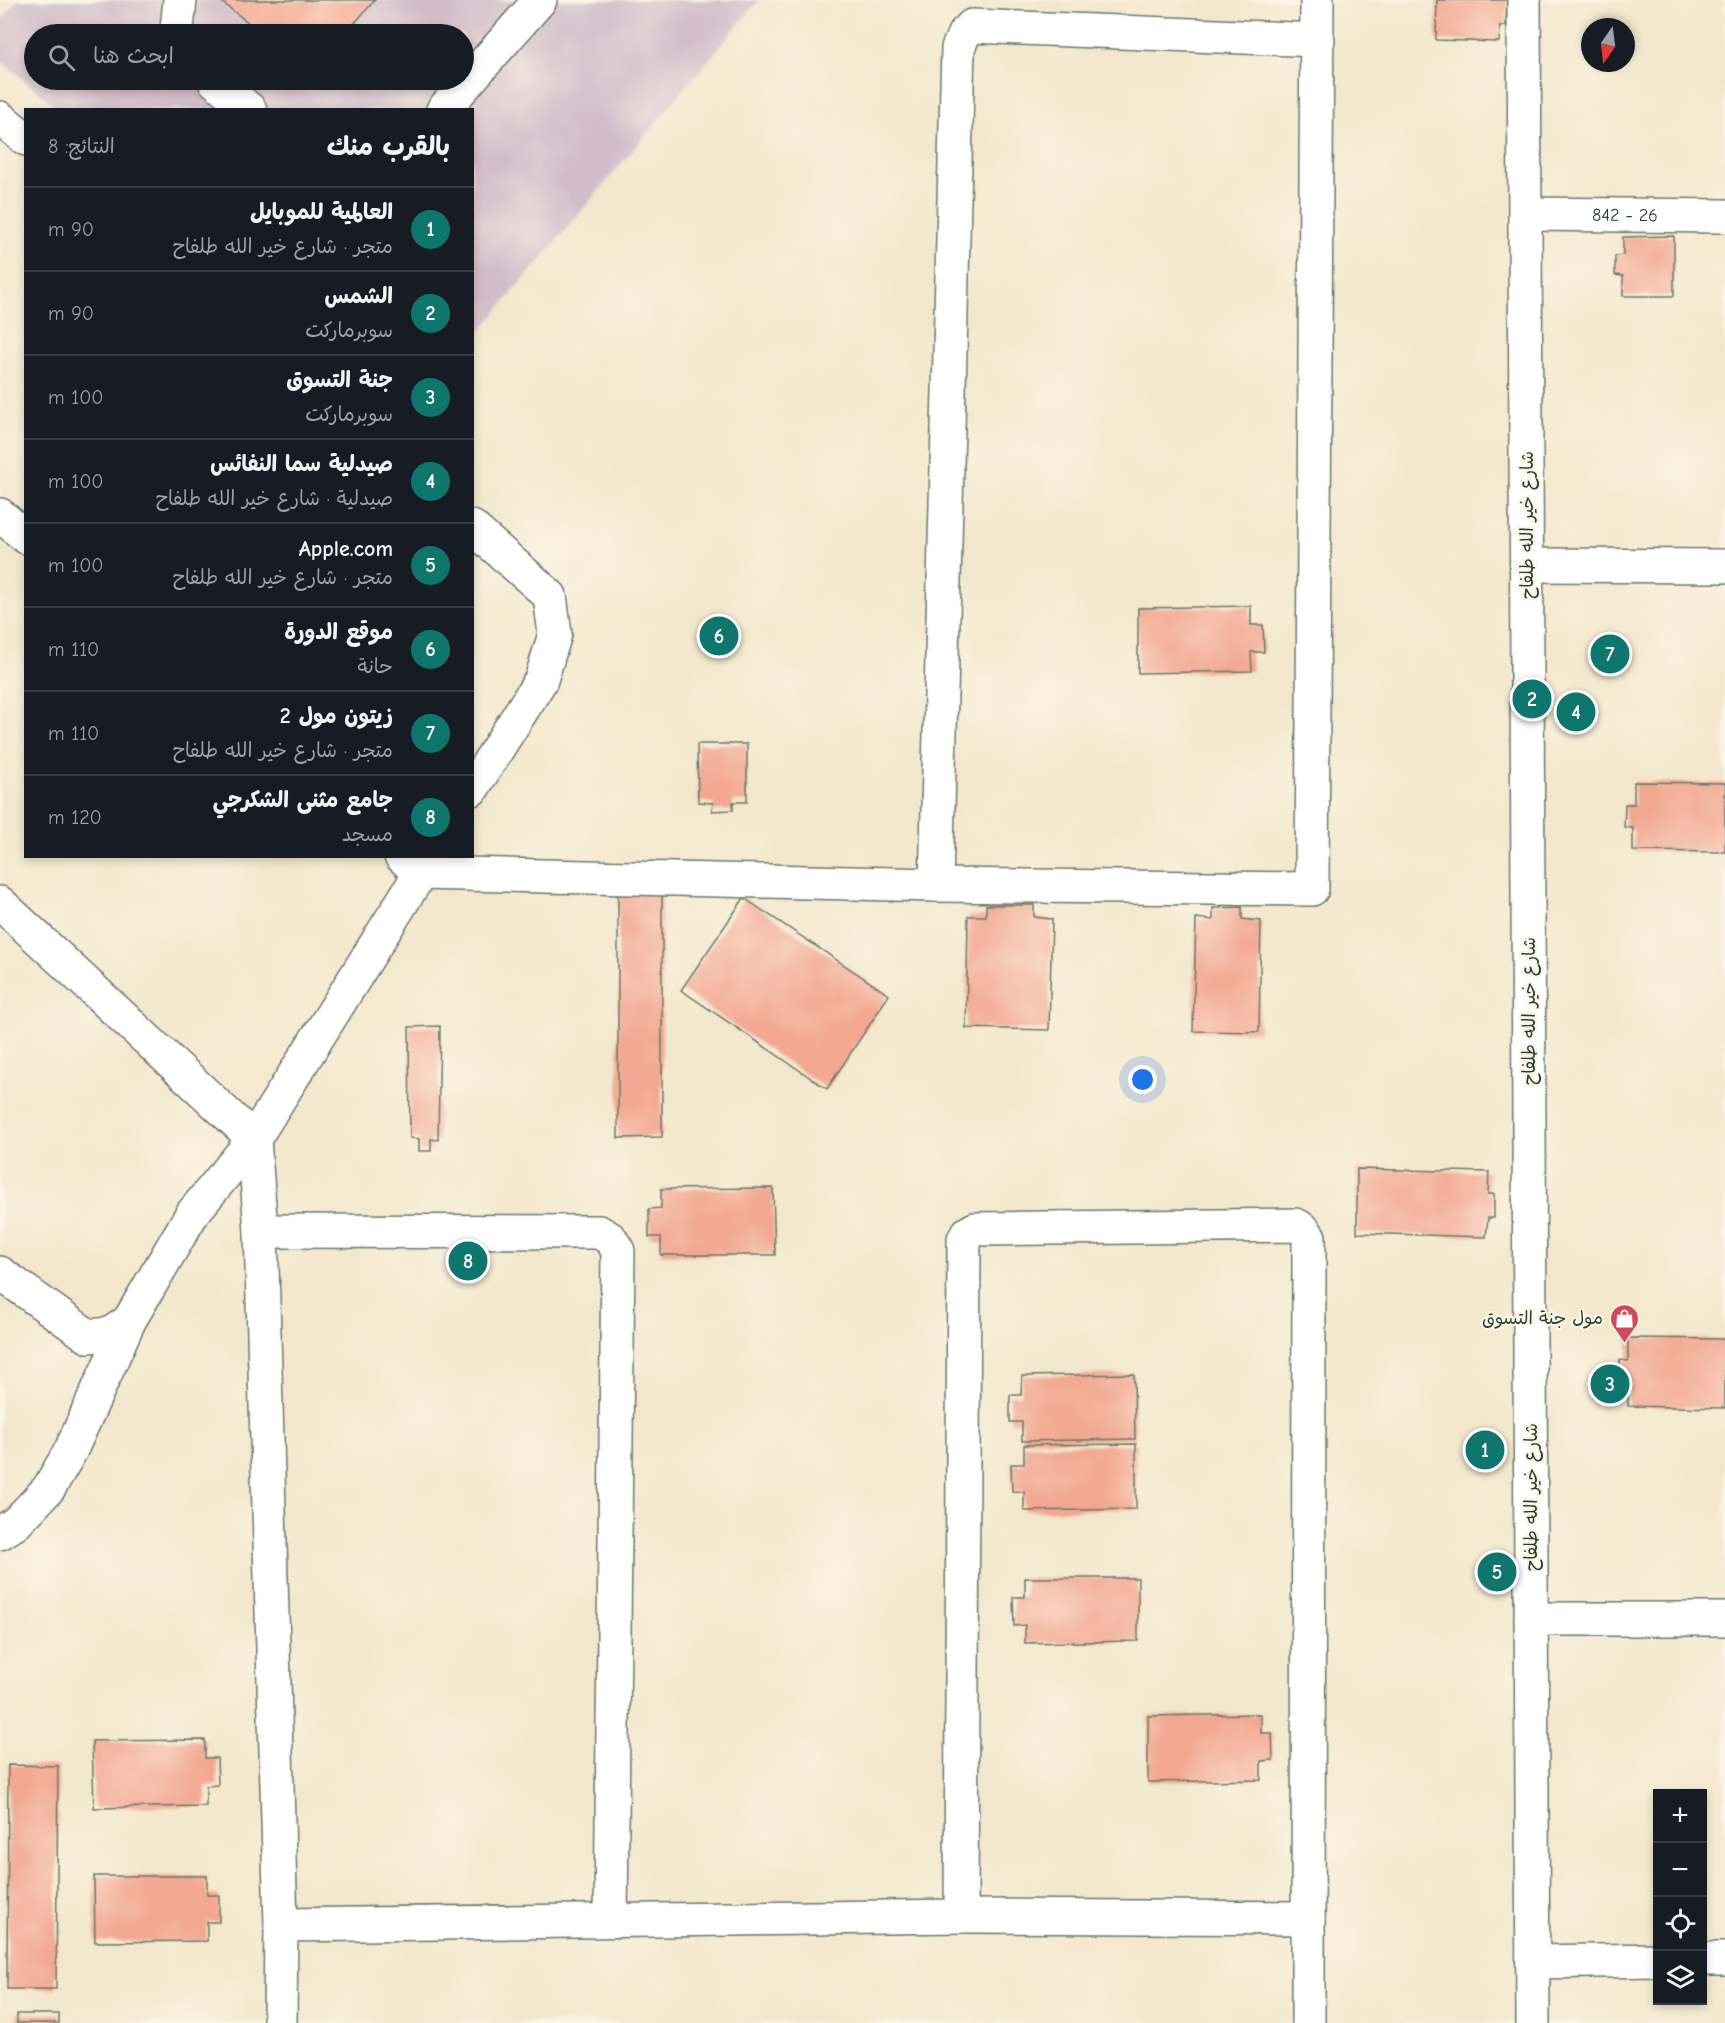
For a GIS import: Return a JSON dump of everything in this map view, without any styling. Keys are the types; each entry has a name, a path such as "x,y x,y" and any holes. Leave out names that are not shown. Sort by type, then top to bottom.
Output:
{"street":[{"path":"179,24 180,0"},
{"path":"474,75 540,0"},
{"path":"0,1533 16,1523 50,1488 71,1450 129,1321 192,1214 254,1139 417,862 936,885 1312,889 1317,0"},
{"name":"شارع خير الله طلفاح","path":"1524,0 1533,2023"},
{"path":"936,885 958,48 964,34 972,26 1318,40"},
{"path":"226,90 248,108"},
{"path":"445,108 461,90"},
{"path":"0,118 24,137"},
{"name":"842 - 26","path":"1526,214 1725,216"},
{"path":"0,515 24,535"},
{"path":"474,529 550,596 555,634 540,680 474,786"},
{"path":"1527,565 1725,566"},
{"path":"0,903 254,1139 261,1231 281,1925 280,2023"},
{"path":"961,1916 964,1239 975,1229 1296,1225 1309,1237 1308,2023"},
{"path":"261,1231 599,1232 611,1239 618,1251 611,1920"},
{"path":"0,1273 88,1336 110,1334 129,1321"},
{"path":"1532,1619 1725,1619"},
{"path":"281,1925 961,1916 1308,1918"},
{"path":"1707,1959 1725,1959"},
{"path":"1533,1962 1653,1960"}],"shaded area":[{"path":"18,0 759,0 474,339 474,108 58,108 36,90 474,90 474,24 24,24 24,80 0,60 0,21"}],"building":[{"path":"219,0 375,0 354,24 250,24"},
{"path":"1437,0 1507,0 1506,26 1500,26 1499,42 1436,40"},
{"path":"1674,236 1674,296 1623,296 1623,276 1615,275 1615,256 1623,255 1623,237"},
{"path":"1251,606 1251,625 1263,625 1264,652 1251,652 1252,671 1138,673 1138,608"},
{"path":"697,744 747,744 747,802 733,802 733,810 712,811 713,803 698,802"},
{"path":"1634,782 1725,783 1725,852 1633,851 1633,828 1624,827 1625,804 1634,804"},
{"path":"618,892 662,893 662,1137 618,1138"},
{"path":"744,898 889,995 827,1089 681,990"},
{"path":"986,905 1034,905 1034,917 1052,919 1049,1030 966,1028 968,916 986,916"},
{"path":"1242,907 1242,919 1261,921 1259,1032 1193,1031 1196,918 1213,920 1213,908"},
{"path":"440,1026 438,1140 431,1139 431,1151 419,1151 419,1139 410,1138 409,1027"},
{"path":"1357,1169 1489,1172 1488,1194 1494,1194 1494,1218 1488,1218 1486,1237 1357,1233"},
{"path":"773,1188 775,1255 661,1255 661,1237 649,1237 649,1209 661,1208 661,1189"},
{"path":"1628,1338 1725,1339 1725,1408 1628,1406 1628,1384 1620,1384 1620,1360 1628,1361"},
{"path":"1134,1374 1135,1439 1022,1441 1022,1422 1010,1422 1010,1395 1021,1395 1022,1376"},
{"path":"1136,1444 1136,1509 1024,1511 1024,1492 1012,1491 1011,1464 1024,1464 1024,1445"},
{"path":"1025,1578 1138,1578 1138,1641 1025,1643 1025,1625 1014,1626 1013,1597 1025,1597"},
{"path":"1261,1714 1261,1733 1272,1733 1273,1760 1261,1761 1261,1780 1148,1782 1148,1716"},
{"path":"205,1740 205,1758 217,1758 218,1785 206,1786 206,1806 94,1808 92,1741"},
{"path":"8,1765 58,1766 56,1989 7,1989"},
{"path":"94,1876 207,1876 207,1895 219,1895 219,1922 207,1922 207,1941 95,1942"},
{"path":"17,2014 59,2014 59,2023 17,2023"}],"place":[{"name":"موقع الدورة","path":"719,636"},
{"name":"زيتون مول 2","path":"1610,654"},
{"name":"الشمس","path":"1532,699"},
{"name":"صيدلية سما النفائس","path":"1576,712"},
{"name":"جامع مثنى الشكرجي","path":"468,1261"},
{"name":"مول جنة التسوق","path":"1624,1344"},
{"name":"جنة التسوق","path":"1610,1384"},
{"name":"العالمية للموبايل","path":"1485,1450"},
{"name":"Apple.com","path":"1497,1572"}]}
